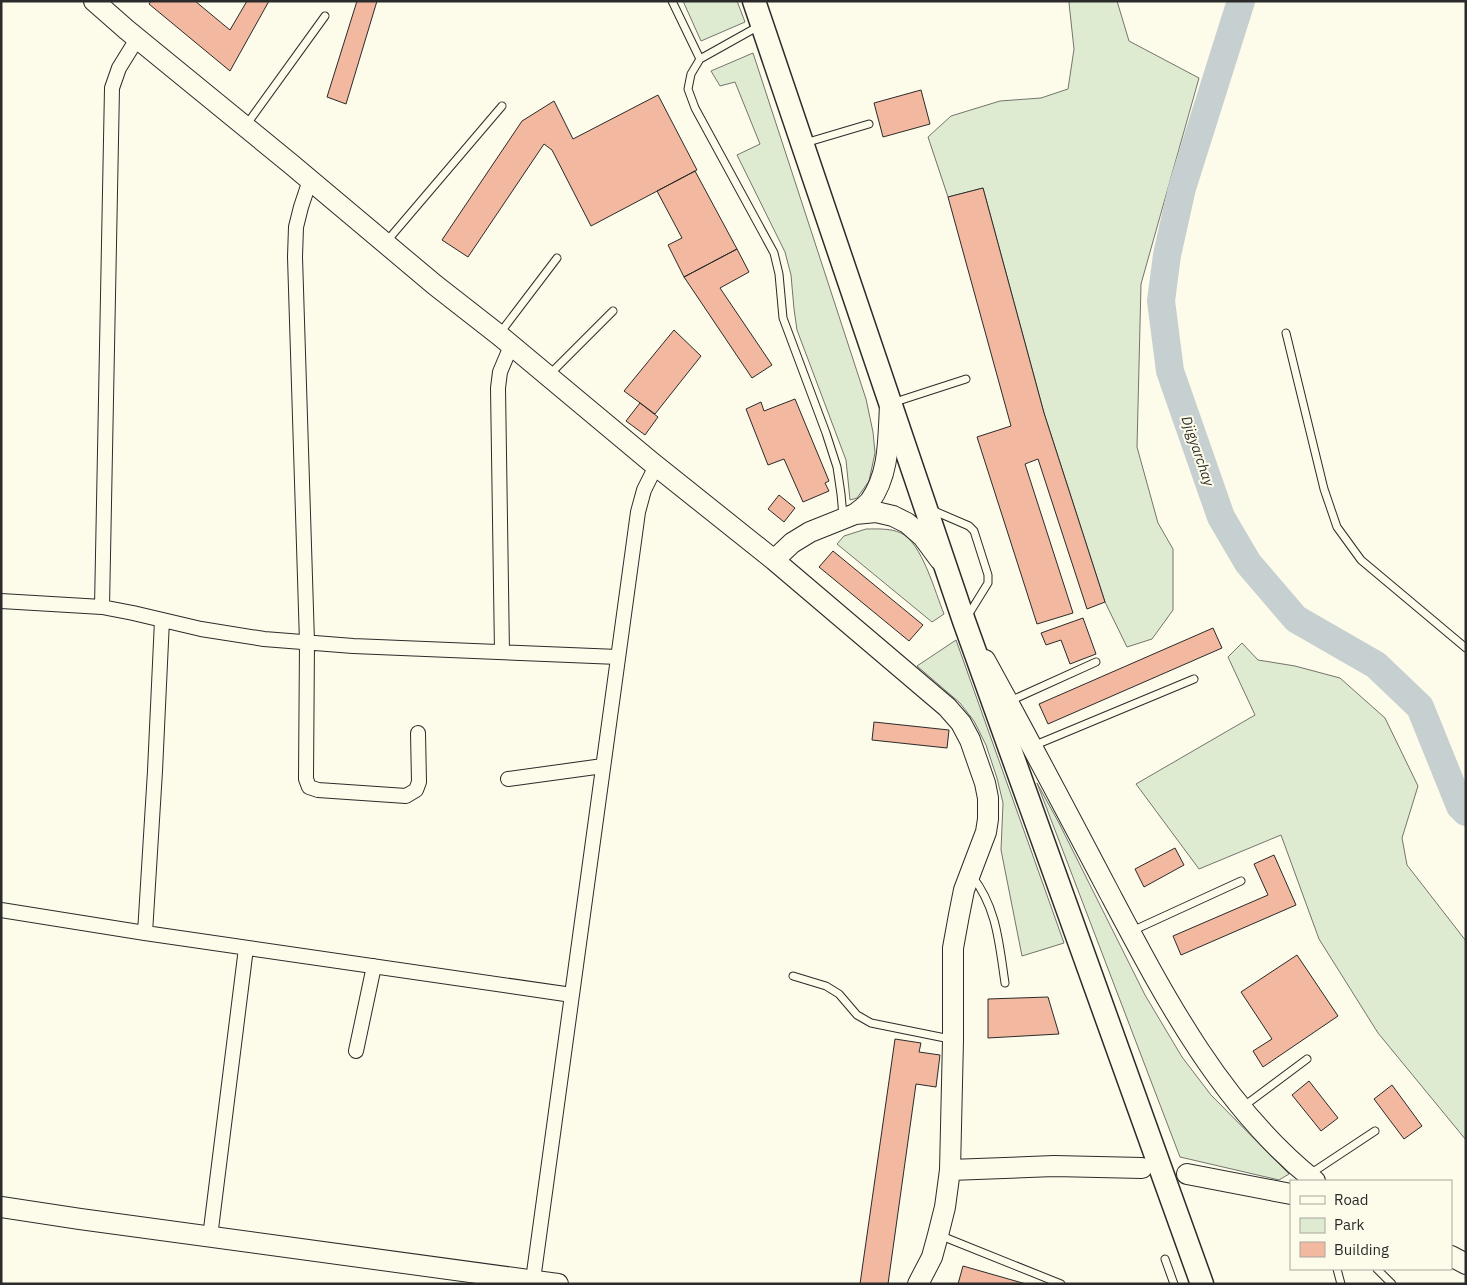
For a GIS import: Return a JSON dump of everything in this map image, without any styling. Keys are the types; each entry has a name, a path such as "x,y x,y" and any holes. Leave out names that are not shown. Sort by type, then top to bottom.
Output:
{"main road":[{"path":"94,1 137,39 245,126 435,286 774,560 947,707 961,723 970,740 985,783 988,798 988,819 964,890 954,948 950,1170 945,1208 932,1257 918,1284"},
{"path":"754,1 964,621 1202,1284"},
{"path":"774,560 792,543 810,532 849,516 869,502 880,482 886,461 890,403"},
{"path":"849,516 876,512 893,516 906,523 923,537 945,566"},
{"path":"964,621 1130,932 1166,997 1200,1052 1242,1108 1274,1144 1311,1178"},
{"path":"950,1170 1054,1166 1142,1168"},
{"path":"1187,1174 1290,1194"},
{"path":"1,1207 558,1284"},
{"path":"1452,1257 1466,1264"}],"street":[{"path":"102,608 112,88 119,68 137,39"},
{"path":"310,180 296,226 295,257 307,642 306,779 309,787 318,790 406,796 416,790 419,782 418,733"},
{"path":"502,652 498,388 505,341"},
{"path":"533,1280 638,512 644,490 656,466"},
{"path":"1,601 102,608 133,613 200,629 264,639 352,646 618,657"},
{"path":"145,933 162,620"},
{"path":"508,779 603,766"},
{"path":"1,910 145,933 572,995"},
{"path":"210,1236 246,948"},
{"path":"356,1051 374,966"}],"lane":[{"path":"672,1 700,59"},
{"path":"245,126 325,16"},
{"path":"762,24 700,59 691,74 688,88 695,108 774,254 779,274 783,318 826,433 837,467 841,494 849,516"},
{"path":"385,243 502,106"},
{"path":"802,144 869,124"},
{"path":"505,341 557,258"},
{"path":"548,376 613,311"},
{"path":"1286,333 1324,489 1337,527 1361,560 1466,648"},
{"path":"890,403 966,379"},
{"path":"925,508 969,526 974,532 988,575 988,583 964,621"},
{"path":"1008,702 1096,662"},
{"path":"1031,747 1194,679"},
{"path":"970,873 981,887 991,907 1005,982"},
{"path":"1130,932 1241,881"},
{"path":"793,976 826,986 839,994 857,1015 870,1024 953,1040"},
{"path":"1242,1108 1307,1059"},
{"path":"1311,1178 1375,1131"},
{"path":"938,1235 1061,1284"},
{"path":"1166,1259 1174,1284"},
{"path":"1337,1270 1341,1284"},
{"path":"1378,1270 1392,1284"}],"green space":[{"path":"683,1 737,1 745,22 701,41"},
{"path":"1071,1 1117,1 1129,41 1199,78 1141,284 1137,447 1158,523 1173,549 1173,610 1152,639 1127,647 1105,602 1044,413 983,188 948,197 928,137 951,116 1000,101 1041,98 1068,89 1074,49 1069,3"},
{"path":"753,53 866,399 875,453 869,481 857,498 850,500 846,460 797,330 791,275 785,252 737,155 760,144 735,82 720,86 711,71"},
{"path":"866,529 892,530 909,538 927,569 944,614 932,622 837,544 844,536"},
{"path":"956,640 1064,943 1022,956 1001,850 1003,803 986,745 974,721 960,703 917,666"},
{"path":"1242,643 1258,660 1295,666 1340,678 1385,718 1418,786 1402,838 1407,865 1466,941 1466,1140 1378,1033 1319,939 1281,835 1199,869 1136,784 1255,715 1228,657"},
{"path":"1037,783 1145,995 1182,1057 1211,1095 1289,1174 1279,1180 1180,1157"}],"building":[{"path":"151,1 195,1 230,30 247,1 269,1 230,71 149,4"},
{"path":"357,1 377,1 346,104 327,97"},
{"path":"921,90 930,124 883,137 874,103"},
{"path":"658,95 697,170 591,226 552,150 544,144 468,257 442,240 522,121 554,101 573,139"},
{"path":"695,171 737,249 684,277 668,245 682,238 657,191"},
{"path":"983,188 1044,413 1105,602 1087,609 1038,459 1025,464 1073,613 1037,624 977,437 1011,426 948,197"},
{"path":"737,249 749,272 720,288 772,365 752,378 684,277"},
{"path":"674,330 701,356 655,414 624,391"},
{"path":"795,399 829,481 825,483 829,491 803,502 784,459 768,465 746,409 761,402 764,411"},
{"path":"640,403 658,417 645,435 626,421"},
{"path":"779,495 795,508 784,522 768,509"},
{"path":"833,551 923,625 909,641 819,567"},
{"path":"1083,618 1096,654 1070,664 1061,640 1046,645 1041,633"},
{"path":"1213,628 1222,648 1048,724 1039,704"},
{"path":"874,722 949,730 947,748 872,740"},
{"path":"1175,848 1184,865 1144,887 1135,869"},
{"path":"1274,855 1296,905 1181,955 1173,936 1268,895 1254,864"},
{"path":"1297,955 1338,1016 1263,1067 1253,1051 1272,1039 1241,992"},
{"path":"1048,997 1059,1034 988,1038 988,999"},
{"path":"895,1039 921,1043 919,1052 940,1055 936,1087 916,1084 888,1284 860,1284"},
{"path":"1309,1081 1338,1118 1321,1131 1292,1095"},
{"path":"1392,1085 1422,1126 1404,1139 1374,1099"},
{"path":"963,1266 1026,1284 958,1284"}],"waterway":[{"name":"Djigyarchay","path":"1241,1 1182,188 1167,255 1161,301 1170,371 1221,517 1248,563 1296,619 1376,665 1420,707 1460,806 1466,812"}]}
